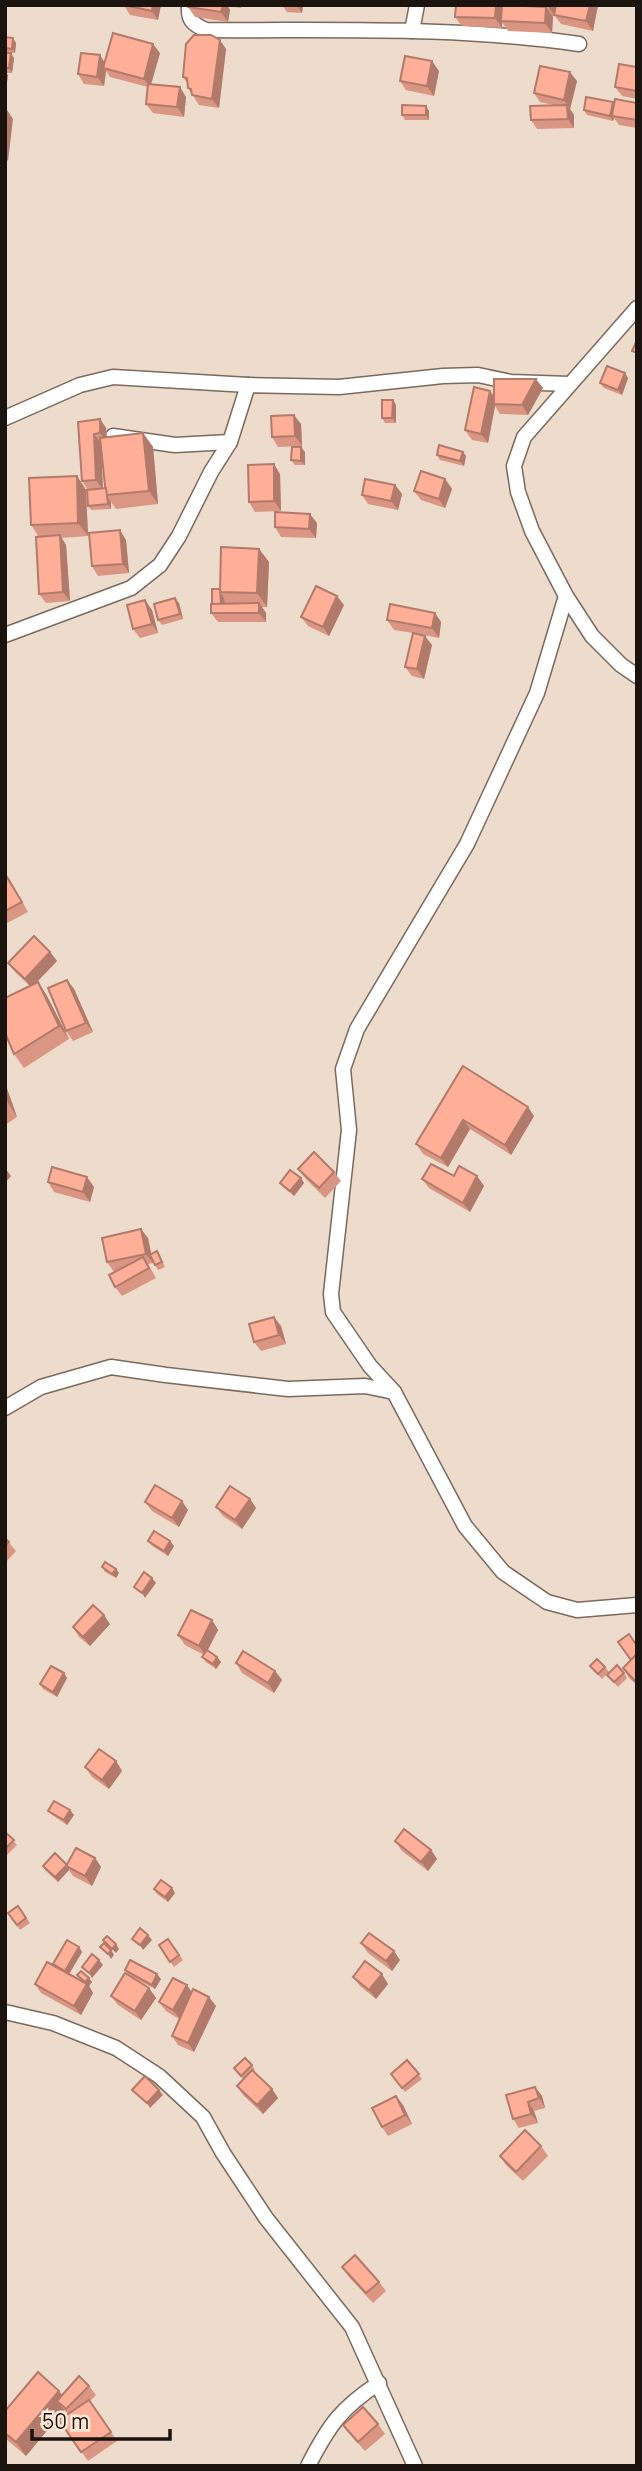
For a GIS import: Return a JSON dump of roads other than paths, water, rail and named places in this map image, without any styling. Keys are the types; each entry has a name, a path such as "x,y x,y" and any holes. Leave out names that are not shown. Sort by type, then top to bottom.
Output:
{"street":[{"path":"188,5 188,17 193,25 206,30 412,31 538,38 579,44"},
{"path":"412,31 417,5"},
{"path":"637,308 524,437 514,466 518,492 532,530 566,596 592,636 621,665 637,676"},
{"path":"5,418 80,385 113,377 339,387 478,375 510,382 569,384"},
{"path":"5,635 131,588 160,565 230,442 248,385"},
{"path":"113,436 176,445 230,442"},
{"path":"566,596 537,693 467,844 357,1029 343,1069 349,1130 332,1273 333,1312 370,1366 394,1392 465,1526 503,1572 547,1602 578,1610 637,1605"},
{"path":"5,1408 41,1387 111,1367 166,1376 288,1389 365,1386 394,1392"},
{"path":"5,2012 52,2023 116,2048 159,2076 203,2117 266,2218 352,2327 415,2466"},
{"path":"308,2466 335,2419 353,2400 379,2383"}]}
